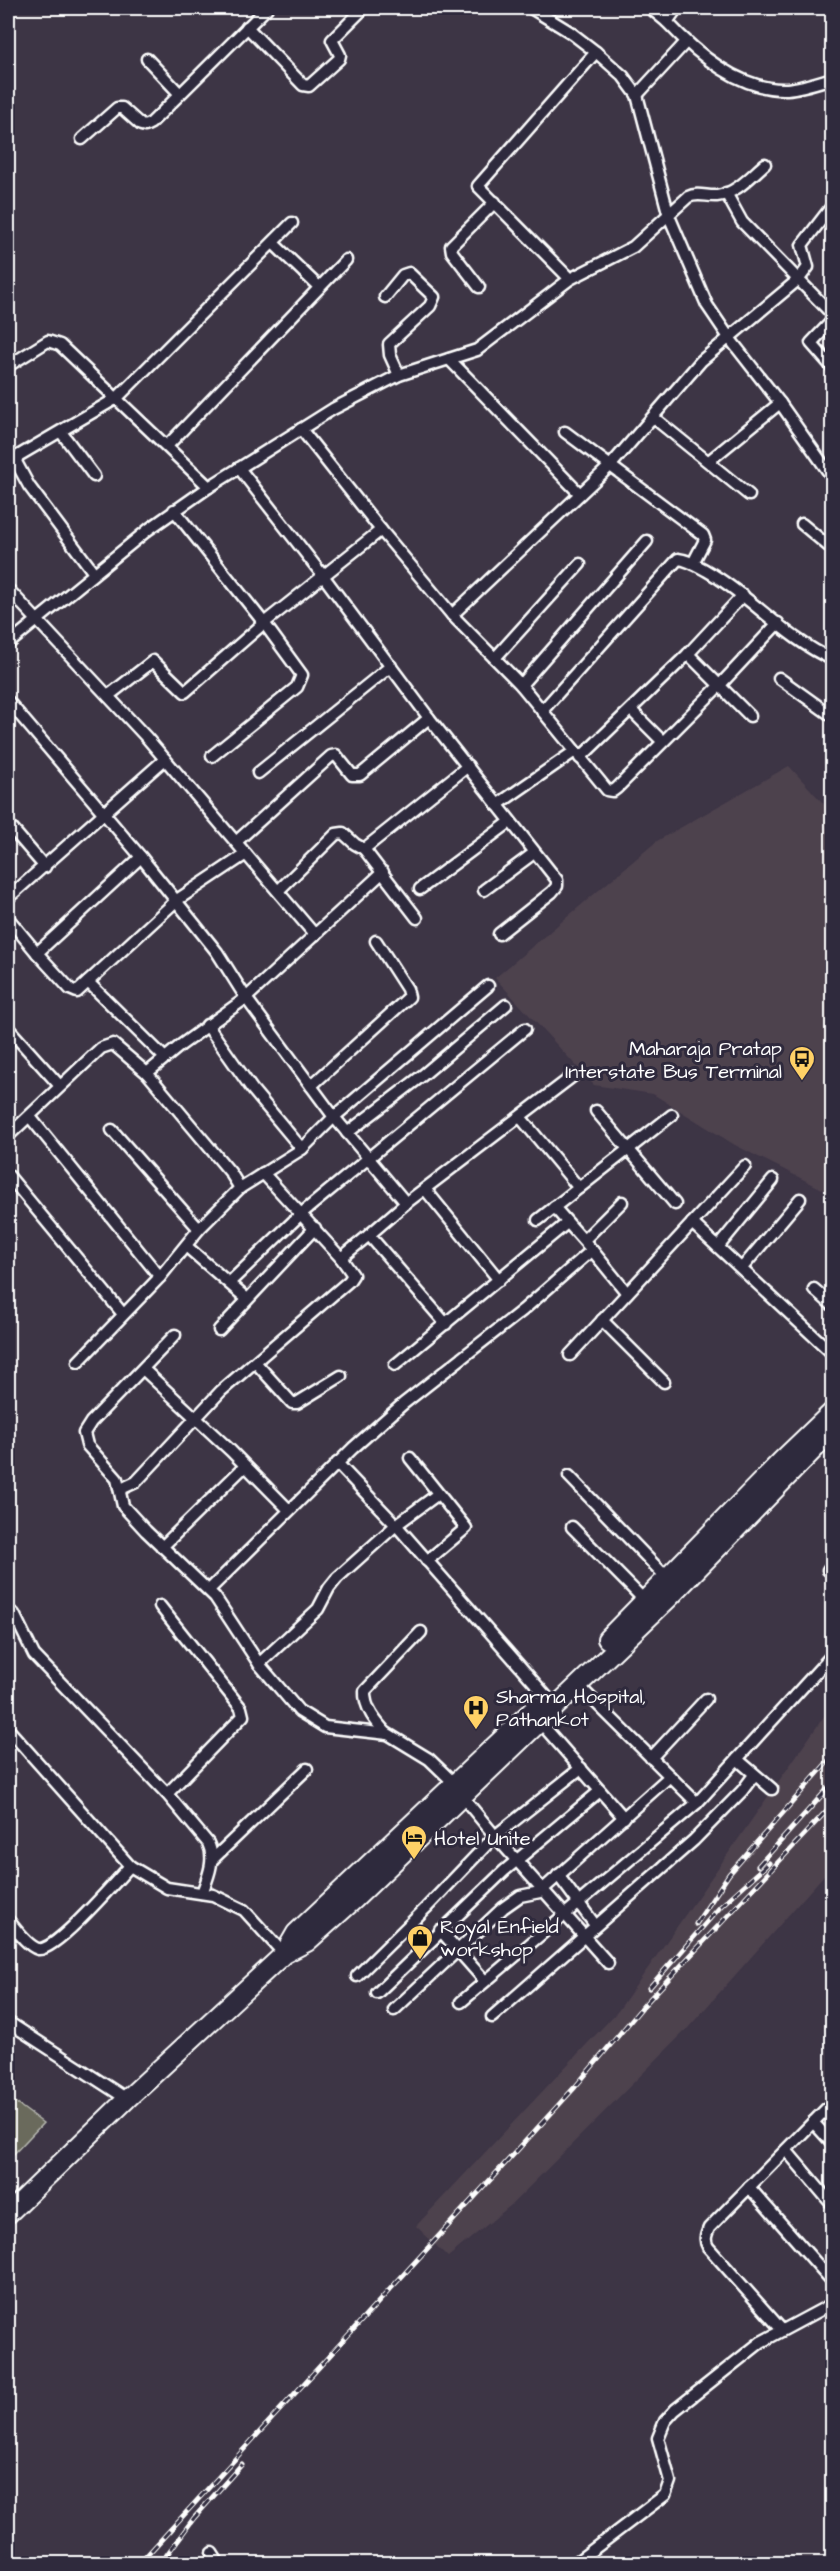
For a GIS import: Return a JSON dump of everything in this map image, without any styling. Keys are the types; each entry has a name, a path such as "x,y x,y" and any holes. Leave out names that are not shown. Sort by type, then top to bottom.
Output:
{"main road":[{"path":"459,1790 547,1697 646,1602 773,1469 832,1412"},
{"path":"8,2214 127,2099 284,1954 296,1933 539,1721 669,1598 832,1431"}],"street":[{"path":"82,139 117,108 122,108 145,126 267,8"},
{"path":"247,27 303,85 309,87 339,59 340,55 332,40 364,8"},
{"path":"531,8 570,32 596,52 623,76 637,95 669,216 707,305 832,477"},
{"path":"650,8 686,42 714,64 736,76 768,87 787,89 832,78"},
{"path":"667,22 677,8"},
{"path":"637,95 686,42"},
{"path":"570,279 478,186 596,52"},
{"path":"147,59 179,93"},
{"path":"8,644 174,510 239,468 333,409 399,375 477,350 570,279 633,247 693,195 715,196 726,193 740,185 765,164"},
{"path":"726,193 742,222 832,314"},
{"path":"478,287 452,252 451,246 495,202"},
{"path":"452,615 611,465 654,418 695,367 799,279 808,267 802,245 832,206"},
{"path":"94,573 29,486 16,462 21,453 117,398 292,224"},
{"path":"273,243 319,287"},
{"path":"167,446 346,260"},
{"path":"385,297 403,275 409,273 434,297 430,306 389,344 390,355 399,375"},
{"path":"831,363 811,343 832,321"},
{"path":"8,366 41,345 54,341 117,398 208,488"},
{"path":"448,359 580,494"},
{"path":"709,461 780,403"},
{"path":"654,418 749,495"},
{"path":"301,429 452,615 496,657 521,685 603,787 610,792 617,788 719,686 778,623"},
{"path":"61,432 94,476"},
{"path":"565,432 703,535 705,540 693,563"},
{"path":"239,468 324,576 429,718 557,880 557,886 499,934"},
{"path":"174,510 264,622 300,670 302,679 297,687 212,756"},
{"path":"802,524 832,549"},
{"path":"108,696 153,661 185,692 264,622 381,530"},
{"path":"521,685 647,541"},
{"path":"542,711 675,560 682,559 693,563 743,595 778,623 832,659"},
{"path":"496,657 580,564"},
{"path":"8,589 165,759 315,935"},
{"path":"497,805 577,754 631,710 743,595"},
{"path":"688,654 750,716"},
{"path":"258,773 391,666"},
{"path":"779,678 832,716"},
{"path":"8,701 177,900 217,952 246,998 334,1117 406,1203"},
{"path":"631,710 662,741"},
{"path":"236,842 332,756 336,755 352,775 360,776 429,718"},
{"path":"8,898 165,759"},
{"path":"364,849 468,766"},
{"path":"420,889 510,822"},
{"path":"8,824 45,867"},
{"path":"278,891 336,834 343,833 364,849 417,918"},
{"path":"484,890 534,853"},
{"path":"8,918 37,953 76,992 177,900 246,854"},
{"path":"37,953 141,857"},
{"path":"147,1073 207,1025 246,998 383,872"},
{"path":"311,1086 409,997 407,989 376,941"},
{"path":"88,982 165,1058"},
{"path":"78,1362 160,1277 199,1229 240,1188 302,1149 334,1117 488,986"},
{"path":"347,1133 423,1075 506,1005"},
{"path":"207,1025 252,1089 302,1149"},
{"path":"8,1028 60,1086"},
{"path":"230,1282 302,1214 525,1029"},
{"path":"8,1136 101,1048 113,1044 147,1073 230,1172 240,1188"},
{"path":"341,1258 406,1203 521,1118 573,1076"},
{"path":"596,1112 675,1204"},
{"path":"538,1220 672,1115"},
{"path":"30,1117 160,1277"},
{"path":"521,1118 579,1188"},
{"path":"112,1130 199,1229"},
{"path":"570,1355 745,1166"},
{"path":"121,1489 136,1482 221,1391 352,1278 352,1271 341,1258 263,1173"},
{"path":"8,1175 123,1314"},
{"path":"718,1247 773,1180"},
{"path":"425,1190 500,1280"},
{"path":"742,1268 800,1199"},
{"path":"584,1240 622,1202"},
{"path":"554,1207 627,1293"},
{"path":"395,1365 567,1223"},
{"path":"692,1223 832,1353"},
{"path":"219,1330 315,1228"},
{"path":"369,1235 446,1324"},
{"path":"186,1246 247,1299"},
{"path":"208,1590 337,1462 396,1410 522,1310 592,1250"},
{"path":"814,1289 832,1305"},
{"path":"602,1320 664,1382"},
{"path":"175,1335 91,1422 84,1433 87,1445 117,1479 123,1506 162,1547 215,1596 259,1664 299,1711 317,1723 333,1728 388,1734"},
{"path":"256,1363 292,1403 297,1403 341,1376"},
{"path":"143,1369 289,1510"},
{"path":"410,1458 466,1528 427,1561"},
{"path":"337,1462 396,1525 547,1697"},
{"path":"162,1547 245,1466"},
{"path":"569,1476 667,1578"},
{"path":"259,1664 318,1610 337,1578 396,1525 438,1494"},
{"path":"572,1527 646,1602"},
{"path":"160,1606 241,1708 243,1716 167,1794"},
{"path":"8,1611 14,1614 28,1645 42,1665 167,1794 208,1843 212,1851 212,1860 202,1893"},
{"path":"421,1632 365,1691 364,1697 374,1719 388,1734 429,1759 459,1790 495,1836 608,1963"},
{"path":"461,2002 697,1803 832,1655"},
{"path":"577,1684 697,1803"},
{"path":"651,1758 706,1700"},
{"path":"539,1721 624,1818"},
{"path":"8,1729 130,1866 167,1888 225,1899 244,1910 284,1954"},
{"path":"737,1759 772,1789"},
{"path":"357,1976 495,1836 581,1768"},
{"path":"212,1860 307,1769"},
{"path":"492,2017 694,1840 742,1791 754,1775"},
{"path":"394,2010 513,1899 543,1890 670,1776"},
{"path":"377,1993 440,1930 517,1860 600,1791"},
{"path":"8,1920 34,1947 42,1949 49,1947 130,1866"},
{"path":"558,1875 596,1924"},
{"path":"440,1930 485,1981"},
{"path":"8,2022 127,2099"},
{"path":"782,2330 705,2242 709,2228 832,2103"},
{"path":"813,2122 832,2143"},
{"path":"786,2150 830,2202"},
{"path":"749,2187 832,2281"},
{"path":"574,2564 657,2504 665,2495 670,2481 658,2438 665,2421 743,2356 782,2330 832,2304"},
{"path":"212,2553 219,2564"}],"shaded area":[{"path":"789,766 832,813 832,1194 735,1145 653,1094 594,1085 495,978 657,841"},
{"path":"832,1705 832,1866 688,2028 511,2205 448,2257 416,2226 618,2011"}],"green space":[{"path":"8,2097 43,2123 8,2160"}],"railway":[{"path":"696,1924 729,1874 832,1757"},
{"path":"758,1866 832,1784"},
{"path":"139,2564 575,2087 644,2005 832,1805"},
{"path":"649,1988 721,1906 769,1863"},
{"path":"160,2564 194,2518 242,2464"}],"place":[{"name":"Maharaja Pratap Interstate Bus Terminal","path":"802,1082"},
{"name":"Sharma Hospital, Pathankot","path":"476,1731"},
{"name":"Hotel Unite","path":"414,1861"},
{"name":"Royal Enfield workshop","path":"420,1961"}]}
